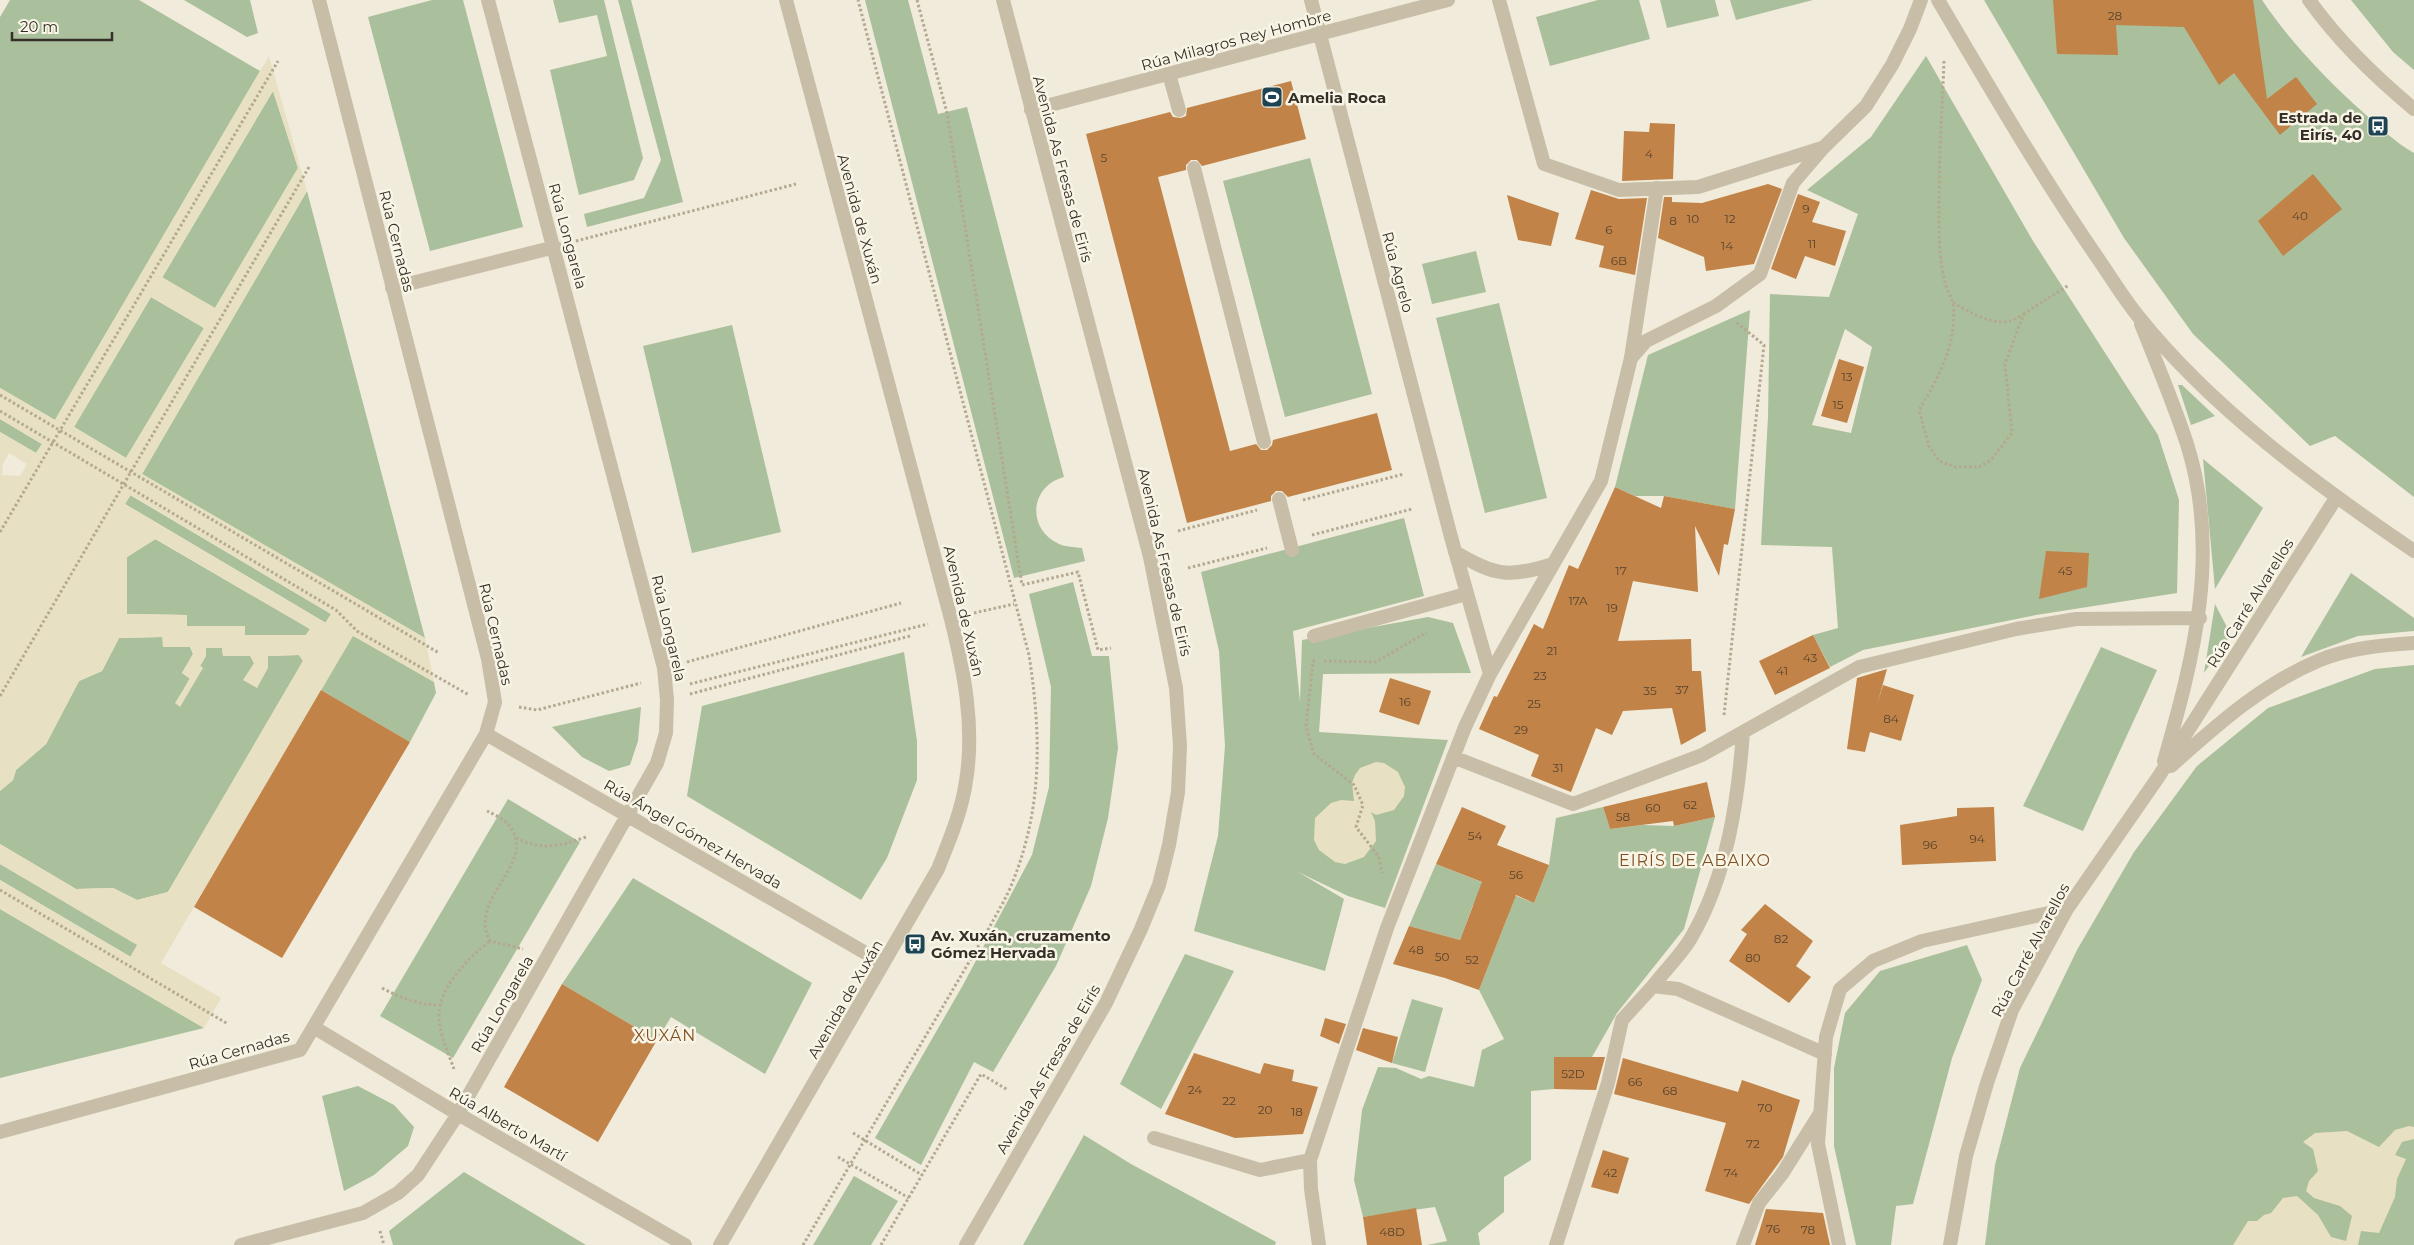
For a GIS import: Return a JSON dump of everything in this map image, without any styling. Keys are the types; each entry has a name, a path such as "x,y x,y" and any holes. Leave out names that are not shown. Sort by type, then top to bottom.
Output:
{"street":[{"name":"Rúa Cernadas","path":"0,1132 300,1050 315,1028 486,734 495,702 488,659 392,288 321,0"},
{"name":"Rúa Longarela","path":"242,1245 363,1213 398,1193 418,1175 458,1114 628,816 657,763 666,733 667,700 664,668 555,247 488,0"},
{"name":"Avenida de Xuxán","path":"720,1245 938,869 955,824 966,782 969,728 967,698 960,657 947,604 786,0"},
{"name":"Avenida As Fresas de Eirís","path":"966,1245 1110,995 1159,885 1169,845 1178,792 1180,746 1176,688 1152,566 1003,0"},
{"name":"Rúa Agrelo","path":"1311,0 1466,594 1490,674"},
{"name":"Rúa Milagros Rey Hombre","path":"1031,110 1448,0"},
{"path":"1499,0 1536,141 1544,164 1619,190 1698,187 1823,148"},
{"path":"1631,358 1646,341 1716,306 1760,274 1793,183 1823,148 1866,106 1896,58 1921,0"},
{"path":"1938,0 2046,181 2138,316 2185,368 2236,415 2336,498 2414,551"},
{"path":"2309,0 2331,31 2372,74 2414,109"},
{"path":"1169,74 1179,110"},
{"path":"1194,168 1264,442"},
{"path":"1318,1244 1311,1189 1310,1160 1388,928 1453,757 1490,674 1601,481 1631,358 1657,188"},
{"path":"392,288 555,247"},
{"name":"Rúa Carré Alvarellos","path":"2138,316 2187,445 2196,485 2202,527 2200,618 2187,679 2159,776"},
{"name":"Rúa Carré Alvarellos","path":"1950,1245 1966,1156 1993,1065 2012,1010 2067,909 2159,776 2336,498"},
{"path":"1279,499 1292,550"},
{"path":"1456,552 1478,566 1497,573 1525,573 1553,564"},
{"path":"1314,636 1466,594"},
{"path":"1453,757 1573,804 1702,755 1860,667 2016,629 2076,619 2200,618"},
{"path":"2159,776 2239,706 2278,681 2321,659 2375,646 2414,643"},
{"path":"1556,1245 1605,1092 1622,1020 1653,986 1690,940 1710,900 1730,832 1740,769 1743,732"},
{"name":"Rúa Ángel Gómez Hervada","path":"486,734 883,964"},
{"path":"1839,1245 1818,1144 1826,1037 1840,989 1873,961 1922,941 2067,909"},
{"path":"1653,986 1678,988 1825,1054"},
{"name":"Rúa Alberto Martí","path":"315,1028 458,1114 685,1245"},
{"path":"1743,1245 1759,1203 1782,1174 1821,1112"},
{"path":"1154,1138 1260,1170 1310,1160"}],"path":[{"path":"917,0 947,112 1022,585 1078,572 1098,650 1111,648"},
{"path":"1944,56 1940,239 1946,286 1953,303 1953,327 1949,351 1930,393 1918,410 1929,446 1939,461 1956,467 1979,467 1991,460 2012,433 2005,364 2025,313"},
{"path":"0,532 278,61"},
{"path":"0,696 309,167"},
{"path":"576,241 796,184"},
{"path":"1953,303 1975,315 2009,322 2069,285"},
{"path":"1716,306 1764,345 1723,721"},
{"path":"0,396 438,653"},
{"path":"0,411 336,610 357,631"},
{"path":"1304,508 1302,500 1404,474"},
{"path":"1178,531 1263,509"},
{"path":"1309,526 1311,536 1412,509"},
{"path":"1188,568 1273,546"},
{"path":"685,662 901,603"},
{"path":"1383,881 1379,857 1356,827 1363,805 1354,785 1314,754 1306,726 1313,661 1376,662 1434,628"},
{"path":"689,694 910,636"},
{"path":"487,811 506,822 515,838 517,853 488,909 484,929 490,941 525,950"},
{"path":"515,838 528,845 543,847 561,846 593,835"},
{"path":"0,890 228,1024"},
{"path":"454,1070 442,1034 439,1012 459,969 490,941"},
{"path":"382,988 405,1000 421,1005 442,1005"},
{"path":"881,1245 981,1074 1008,1090"},
{"path":"853,1132 922,1175"},
{"path":"838,1157 909,1198"},
{"path":"379,1228 384,1245"}],"green space":[{"path":"10,0 139,0 260,71 55,420 0,388 0,17"},
{"path":"184,0 250,0 258,33 247,37"},
{"path":"432,0 463,0 523,227 430,251 368,17"},
{"path":"553,0 604,0 643,158 634,180 579,195 550,70 607,56 597,15 559,23"},
{"path":"618,0 631,0 683,202 587,227 584,214 644,198 661,160"},
{"path":"865,0 908,0 938,114 967,107 1064,477 1044,489 1036,508 1037,519 1048,537 1061,545 1082,548 1085,561 1014,578"},
{"path":"1598,0 1639,0 1650,39 1550,66 1536,17"},
{"path":"1660,0 1715,0 1719,16 1667,28"},
{"path":"1730,0 1813,0 1736,20"},
{"path":"1984,0 2262,0 2297,46 2324,75 2383,130 2414,153 2414,497 2335,436 2310,446 2193,334 2124,238"},
{"path":"2351,0 2414,0 2414,70 2393,52"},
{"path":"1926,56 2033,241 2158,435 2179,500 2177,593 2036,615 1863,650 1830,667 1813,635 1838,628 1832,547 1761,545 1768,417 1770,294 1829,297 1858,214 1807,190 1871,137","holes":["1845,329 1872,347 1851,433 1812,425"]},
{"path":"273,91 298,168 215,308 162,278"},
{"path":"1310,158 1372,394 1285,417 1223,181"},
{"path":"307,191 425,638 142,474"},
{"path":"1476,251 1486,292 1432,304 1422,264"},
{"path":"151,297 204,328 126,458 74,427"},
{"path":"1499,303 1547,498 1485,513 1436,318"},
{"path":"1750,310 1735,509 1664,496 1635,496 1615,487 1648,355"},
{"path":"732,325 781,532 692,553 643,346"},
{"path":"2178,385 2182,385 2215,416 2191,425"},
{"path":"0,419 42,444 36,453 0,432"},
{"path":"2203,459 2263,508 2215,589"},
{"path":"130,495 331,614 326,623 125,504"},
{"path":"1404,518 1424,596 1293,631 1300,702 1302,640 1428,617 1453,623 1471,673 1323,674 1319,732 1448,740 1385,908 1348,896 1298,872 1344,899 1325,971 1194,931 1218,836 1225,746 1219,651 1201,572"},
{"path":"155,539 310,629 306,635 245,635 245,626 187,626 187,615 127,614 127,557"},
{"path":"2351,573 2414,618 2414,631 2358,636 2301,657"},
{"path":"1073,582 1092,656 1109,656 1118,748 1108,818 1091,886 1056,966 993,1072 974,1062 921,1165 875,1138 963,985 1032,855 1049,787 1051,687 1029,594"},
{"path":"2215,604 2231,635 2204,673"},
{"path":"353,635 434,682 436,693 410,742 321,690"},
{"path":"163,637 163,647 190,647 193,654 182,673 190,678 176,703 203,668 200,666 206,656 206,648 222,648 223,656 250,655 254,663 267,656 299,655 303,661 168,892 137,900 113,888 76,889 0,844 0,791 13,780 16,770 46,744 79,681 102,671 119,638"},
{"path":"2101,647 2157,670 2083,831 2023,806"},
{"path":"904,652 917,741 917,780 887,858 861,900 687,796 702,706"},
{"path":"2414,665 2414,1245 1985,1245 1995,1165 2020,1068 2077,950 2134,852 2197,766 2268,708 2375,669"},
{"path":"641,707 638,741 630,765 609,771 582,757 552,727"},
{"path":"508,799 580,842 453,1058 380,1016"},
{"path":"1603,807 1610,829 1642,825 1674,826 1715,817 1684,929 1617,1013 1592,1057 1554,1057 1554,1089 1531,1091 1531,1160 1504,1177 1504,1212 1478,1233 1480,1245 1427,1245 1447,1241 1435,1207 1363,1217 1354,1180 1362,1110 1378,1067 1396,1068 1421,1079 1429,1076 1474,1087 1482,1050 1504,1039 1479,990 1507,918 1473,905 1460,940 1409,926 1436,864 1534,903 1549,865 1556,818"},
{"path":"0,864 138,944 131,957 0,880"},
{"path":"633,878 812,983 765,1074 671,1017 657,1040 562,984"},
{"path":"0,909 204,1028 0,1078"},
{"path":"1967,945 1982,980 1952,1058 1913,1204 1896,1206 1891,1245 1856,1245 1834,1146 1834,1068 1845,1013 1880,971"},
{"path":"1185,954 1234,971 1161,1109 1120,1084"},
{"path":"1412,999 1443,1008 1425,1072 1392,1063"},
{"path":"358,1086 394,1105 414,1127 408,1146 374,1175 344,1191 322,1096"},
{"path":"1084,1135 1131,1164 1276,1242 1275,1245 1023,1245"},
{"path":"464,1172 586,1245 393,1245 389,1231"},
{"path":"854,1176 898,1201 871,1245 813,1245"}],"shaded area":[{"path":"269,56 307,191 142,474 425,638 434,682 353,636 161,963 221,998 204,1028 0,909 0,880 130,957 137,945 0,864 0,844 76,889 113,888 137,900 168,892 303,661 299,655 268,656 268,668 257,688 243,680 254,663 250,656 223,656 222,648 206,648 206,656 200,666 203,668 180,707 175,703 190,679 182,673 193,654 191,647 163,647 162,637 119,638 102,671 79,681 46,744 16,770 13,780 0,791 0,432 36,453 42,444 0,419 0,388 55,420","holes":["273,91 298,168 215,308 162,277","151,297 204,328 126,458 74,427","9,453 27,464 20,476 2,475 3,464","131,495 331,614 325,623 125,504","156,539 310,629 306,635 245,635 245,626 187,626 187,615 127,614 127,557"]},
{"path":"1376,762 1384,763 1398,772 1405,787 1404,796 1394,810 1376,815 1371,812 1375,821 1376,841 1364,857 1345,864 1335,862 1319,850 1314,840 1315,818 1331,803 1341,800 1354,801 1352,783 1355,775 1360,768"},
{"path":"2409,1126 2414,1127 2414,1139 2402,1142 2395,1155 2406,1159 2397,1179 2395,1197 2379,1233 2361,1231 2358,1245 2233,1245 2248,1221 2257,1221 2264,1215 2271,1213 2283,1198 2297,1196 2318,1215 2331,1237 2346,1241 2352,1216 2340,1206 2314,1198 2306,1191 2309,1181 2318,1171 2313,1149 2303,1142 2315,1133 2347,1131 2379,1147 2395,1130"}],"building":[{"path":"2053,0 2253,0 2267,99 2296,77 2317,104 2280,135 2234,73 2219,85 2184,27 2116,25 2118,55 2057,54"},
{"path":"1291,81 1306,139 1202,166 1197,160 1191,160 1186,165 1186,170 1158,177 1230,451 1256,444 1261,450 1267,450 1272,445 1273,440 1377,413 1392,470 1288,497 1282,491 1276,491 1271,496 1271,501 1187,523 1086,134 1170,112 1173,117 1181,118 1186,116 1187,108"},
{"path":"1650,123 1675,124 1673,179 1622,181 1624,131 1649,132"},
{"path":"2313,174 2342,209 2283,256 2258,221"},
{"path":"1768,184 1782,189 1754,264 1706,271 1704,257 1658,238 1664,197 1672,197 1672,202 1702,203"},
{"path":"1591,190 1619,199 1647,198 1635,275 1599,267 1604,246 1575,239"},
{"path":"1798,194 1820,202 1812,222 1846,231 1835,266 1805,256 1796,279 1771,269"},
{"path":"1507,195 1559,213 1551,246 1518,240"},
{"path":"1839,359 1864,367 1847,423 1821,416"},
{"path":"1615,487 1661,508 1664,496 1735,509 1728,545 1724,544 1719,576 1695,526 1698,592 1633,581 1618,641 1691,639 1692,671 1701,671 1706,731 1681,745 1672,708 1623,711 1612,735 1596,728 1571,792 1531,776 1539,755 1479,729 1494,696 1497,697 1534,624 1543,629 1569,565 1578,569"},
{"path":"2046,551 2089,553 2087,587 2039,599"},
{"path":"1813,635 1830,668 1775,695 1759,661"},
{"path":"1887,669 1877,705 1883,685 1914,695 1901,741 1870,732 1865,752 1847,749 1857,678"},
{"path":"1390,678 1431,691 1419,725 1379,712"},
{"path":"321,690 410,742 282,958 194,907"},
{"path":"1707,782 1715,817 1674,826 1673,821 1610,829 1603,807"},
{"path":"1462,807 1506,826 1497,845 1549,865 1534,903 1516,895 1479,990 1445,978 1393,964 1409,926 1460,940 1482,882 1436,864"},
{"path":"1994,807 1996,861 1902,865 1900,825 1957,816 1957,808"},
{"path":"1765,904 1813,941 1796,966 1811,977 1789,1003 1729,961 1747,934 1741,930"},
{"path":"562,984 657,1040 598,1142 504,1087"},
{"path":"1325,1018 1346,1024 1339,1044 1320,1036"},
{"path":"1363,1028 1398,1037 1392,1063 1356,1050"},
{"path":"1194,1053 1260,1074 1264,1063 1294,1070 1292,1081 1318,1087 1303,1134 1235,1138 1165,1114"},
{"path":"1554,1057 1605,1057 1596,1090 1554,1089"},
{"path":"1623,1058 1738,1092 1742,1080 1800,1100 1783,1157 1749,1204 1705,1191 1726,1123 1614,1094"},
{"path":"1603,1150 1629,1158 1618,1194 1591,1187"},
{"path":"1416,1208 1422,1245 1367,1245 1363,1217"},
{"path":"1766,1209 1823,1213 1830,1245 1755,1245"}],"place":[{"name":"Amelia Roca","path":"1272,97"},
{"name":"Estrada de Eirís, 40","path":"2378,126"},
{"name":"Av. Xuxán, cruzamento Gómez Hervada","path":"915,944"}],"district":[{"name":"EIRÍS DE ABAIXO","path":"1695,860"},
{"name":"XUXÁN","path":"665,1035"}]}
